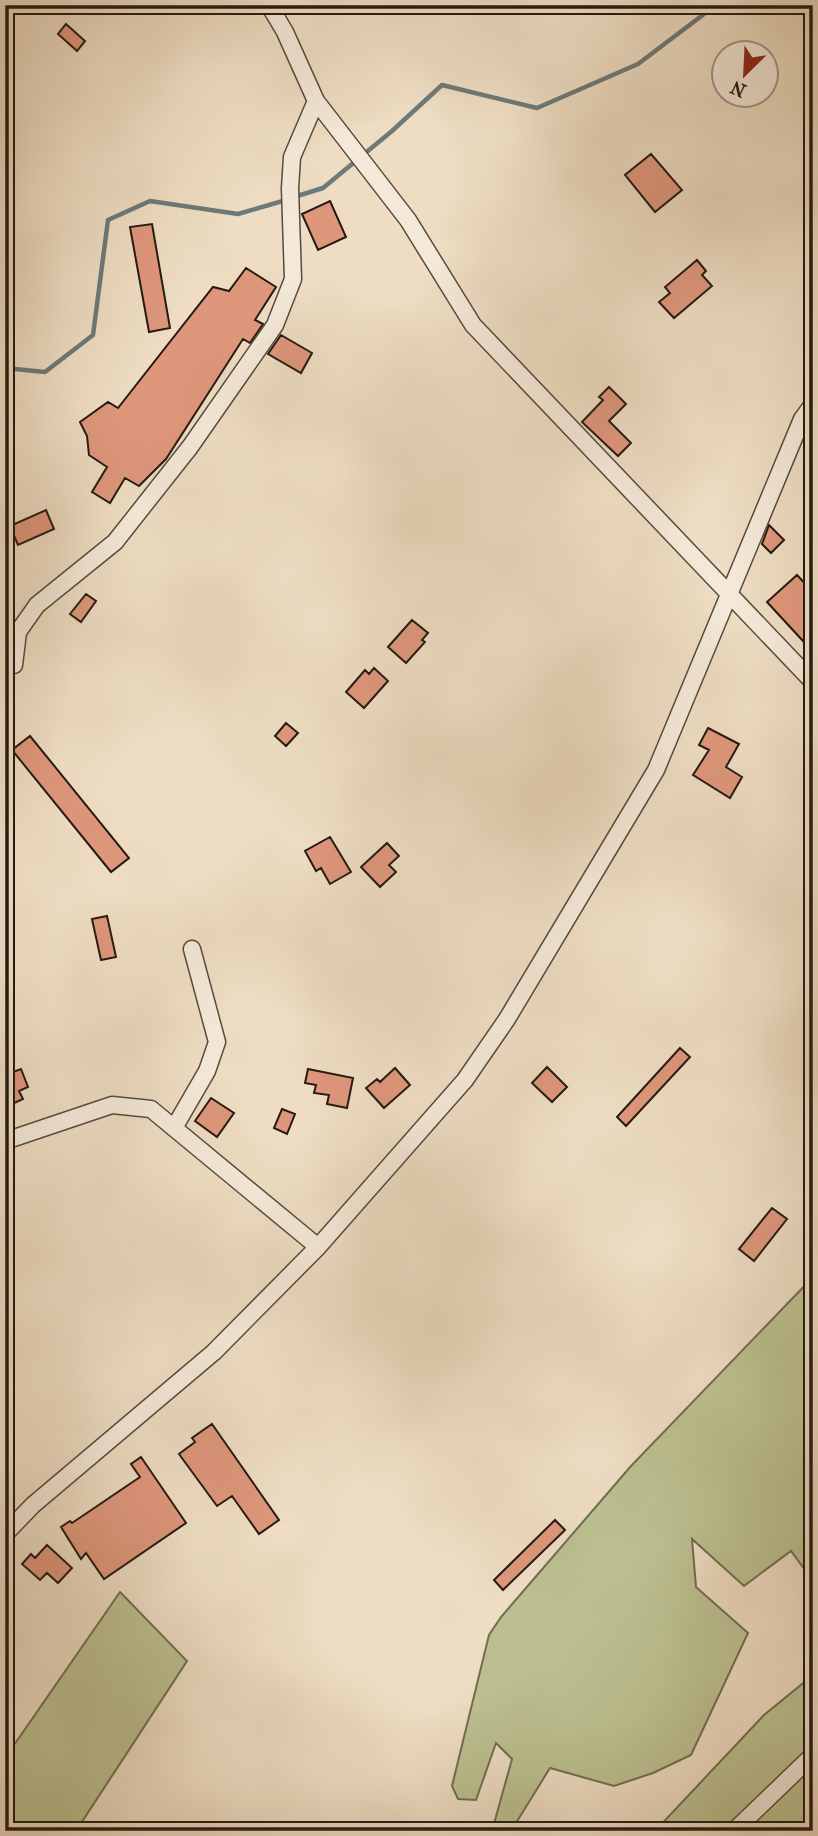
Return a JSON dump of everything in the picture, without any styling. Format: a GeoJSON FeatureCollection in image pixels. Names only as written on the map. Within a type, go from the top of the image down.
{"type":"FeatureCollection","features":[{"type":"Feature","properties":{"kind":"street"},"geometry":{"type":"LineString","coordinates":[[269,5],[285,32],[316,101],[408,220],[473,325],[813,682]]}},
{"type":"Feature","properties":{"kind":"street"},"geometry":{"type":"LineString","coordinates":[[14,665],[18,632],[37,605],[115,542],[190,447],[275,325],[293,279],[289,188],[292,157],[316,101]]}},
{"type":"Feature","properties":{"kind":"street"},"geometry":{"type":"LineString","coordinates":[[5,1534],[33,1505],[214,1352],[318,1247],[465,1080],[507,1019],[656,769],[802,419],[813,404]]}},
{"type":"Feature","properties":{"kind":"street"},"geometry":{"type":"LineString","coordinates":[[174,1128],[207,1071],[217,1042],[192,949]]}},
{"type":"Feature","properties":{"kind":"street"},"geometry":{"type":"LineString","coordinates":[[5,1141],[113,1105],[151,1109],[318,1247]]}},
{"type":"Feature","properties":{"kind":"street"},"geometry":{"type":"LineString","coordinates":[[734,1831],[813,1755]]}},
{"type":"Feature","properties":{"kind":"green space"},"geometry":{"type":"Polygon","coordinates":[[[813,1277],[813,1581],[791,1551],[744,1586],[692,1539],[696,1587],[748,1633],[691,1755],[653,1773],[614,1786],[550,1768],[511,1831],[492,1831],[512,1759],[496,1743],[476,1800],[458,1799],[452,1786],[489,1635],[501,1617],[631,1466],[813,1277]]]}},
{"type":"Feature","properties":{"kind":"green space"},"geometry":{"type":"Polygon","coordinates":[[[120,1592],[187,1661],[76,1831],[5,1831],[5,1758],[120,1592]]]}},
{"type":"Feature","properties":{"kind":"green space"},"geometry":{"type":"Polygon","coordinates":[[[813,1675],[813,1831],[655,1831],[764,1715],[813,1675]]]}},
{"type":"Feature","properties":{"kind":"building"},"geometry":{"type":"Polygon","coordinates":[[[66,24],[85,41],[77,51],[58,34],[66,24]]]}},
{"type":"Feature","properties":{"kind":"building"},"geometry":{"type":"Polygon","coordinates":[[[651,154],[682,190],[655,212],[625,175],[651,154]]]}},
{"type":"Feature","properties":{"kind":"building"},"geometry":{"type":"Polygon","coordinates":[[[330,201],[346,237],[318,250],[302,214],[330,201]]]}},
{"type":"Feature","properties":{"kind":"building"},"geometry":{"type":"Polygon","coordinates":[[[152,224],[170,328],[149,332],[130,227],[152,224]]]}},
{"type":"Feature","properties":{"kind":"building"},"geometry":{"type":"Polygon","coordinates":[[[697,260],[706,271],[702,275],[712,286],[674,318],[659,302],[670,293],[665,287],[697,260]]]}},
{"type":"Feature","properties":{"kind":"building"},"geometry":{"type":"Polygon","coordinates":[[[246,268],[276,287],[255,320],[263,324],[250,343],[243,339],[166,459],[139,486],[125,478],[110,503],[92,492],[107,467],[89,455],[87,436],[80,422],[108,402],[118,408],[213,287],[229,291],[246,268]]]}},
{"type":"Feature","properties":{"kind":"building"},"geometry":{"type":"Polygon","coordinates":[[[281,335],[312,353],[301,373],[268,354],[281,335]]]}},
{"type":"Feature","properties":{"kind":"building"},"geometry":{"type":"Polygon","coordinates":[[[609,387],[626,404],[609,421],[631,443],[618,456],[582,422],[603,400],[599,397],[609,387]]]}},
{"type":"Feature","properties":{"kind":"building"},"geometry":{"type":"Polygon","coordinates":[[[46,510],[54,529],[18,545],[10,526],[46,510]]]}},
{"type":"Feature","properties":{"kind":"building"},"geometry":{"type":"Polygon","coordinates":[[[769,525],[784,540],[771,553],[762,544],[769,525]]]}},
{"type":"Feature","properties":{"kind":"building"},"geometry":{"type":"Polygon","coordinates":[[[797,575],[813,592],[813,632],[803,641],[767,602],[797,575]]]}},
{"type":"Feature","properties":{"kind":"building"},"geometry":{"type":"Polygon","coordinates":[[[86,594],[96,601],[81,622],[70,614],[86,594]]]}},
{"type":"Feature","properties":{"kind":"building"},"geometry":{"type":"Polygon","coordinates":[[[412,620],[428,633],[422,640],[425,642],[406,663],[388,647],[412,620]]]}},
{"type":"Feature","properties":{"kind":"building"},"geometry":{"type":"Polygon","coordinates":[[[374,668],[388,681],[364,708],[346,692],[365,670],[369,674],[374,668]]]}},
{"type":"Feature","properties":{"kind":"building"},"geometry":{"type":"Polygon","coordinates":[[[286,723],[298,733],[286,746],[275,736],[286,723]]]}},
{"type":"Feature","properties":{"kind":"building"},"geometry":{"type":"Polygon","coordinates":[[[708,728],[739,744],[726,767],[742,777],[730,798],[693,775],[709,750],[699,745],[708,728]]]}},
{"type":"Feature","properties":{"kind":"building"},"geometry":{"type":"Polygon","coordinates":[[[30,736],[129,858],[111,872],[12,750],[30,736]]]}},
{"type":"Feature","properties":{"kind":"building"},"geometry":{"type":"Polygon","coordinates":[[[330,837],[351,872],[330,884],[321,868],[316,871],[305,851],[330,837]]]}},
{"type":"Feature","properties":{"kind":"building"},"geometry":{"type":"Polygon","coordinates":[[[387,843],[399,856],[389,865],[396,872],[380,887],[361,867],[387,843]]]}},
{"type":"Feature","properties":{"kind":"building"},"geometry":{"type":"Polygon","coordinates":[[[107,916],[116,957],[101,960],[92,919],[107,916]]]}},
{"type":"Feature","properties":{"kind":"building"},"geometry":{"type":"Polygon","coordinates":[[[680,1048],[690,1057],[626,1126],[617,1117],[680,1048]]]}},
{"type":"Feature","properties":{"kind":"building"},"geometry":{"type":"Polygon","coordinates":[[[547,1067],[567,1087],[552,1102],[532,1083],[547,1067]]]}},
{"type":"Feature","properties":{"kind":"building"},"geometry":{"type":"Polygon","coordinates":[[[395,1068],[410,1085],[384,1108],[366,1088],[377,1079],[380,1082],[395,1068]]]}},
{"type":"Feature","properties":{"kind":"building"},"geometry":{"type":"Polygon","coordinates":[[[21,1069],[28,1087],[19,1091],[23,1099],[8,1106],[5,1099],[5,1075],[21,1069]]]}},
{"type":"Feature","properties":{"kind":"building"},"geometry":{"type":"Polygon","coordinates":[[[308,1069],[353,1078],[347,1108],[327,1104],[329,1095],[314,1093],[316,1085],[305,1083],[308,1069]]]}},
{"type":"Feature","properties":{"kind":"building"},"geometry":{"type":"Polygon","coordinates":[[[211,1098],[234,1113],[217,1137],[195,1121],[211,1098]]]}},
{"type":"Feature","properties":{"kind":"building"},"geometry":{"type":"Polygon","coordinates":[[[282,1109],[295,1114],[287,1134],[274,1128],[282,1109]]]}},
{"type":"Feature","properties":{"kind":"building"},"geometry":{"type":"Polygon","coordinates":[[[772,1208],[787,1219],[754,1261],[739,1249],[772,1208]]]}},
{"type":"Feature","properties":{"kind":"building"},"geometry":{"type":"Polygon","coordinates":[[[212,1424],[279,1520],[259,1534],[232,1496],[217,1506],[179,1454],[195,1442],[192,1438],[212,1424]]]}},
{"type":"Feature","properties":{"kind":"building"},"geometry":{"type":"Polygon","coordinates":[[[141,1457],[186,1523],[104,1579],[86,1553],[81,1559],[61,1527],[70,1521],[72,1523],[140,1477],[131,1464],[141,1457]]]}},
{"type":"Feature","properties":{"kind":"building"},"geometry":{"type":"Polygon","coordinates":[[[555,1520],[565,1530],[503,1590],[494,1580],[555,1520]]]}},
{"type":"Feature","properties":{"kind":"building"},"geometry":{"type":"Polygon","coordinates":[[[47,1545],[72,1568],[58,1583],[47,1573],[40,1580],[22,1564],[31,1554],[35,1558],[47,1545]]]}},
{"type":"Feature","properties":{"kind":"waterway"},"geometry":{"type":"LineString","coordinates":[[294,197],[323,188],[442,85],[537,108],[638,64],[716,5]]}},
{"type":"Feature","properties":{"kind":"waterway"},"geometry":{"type":"LineString","coordinates":[[5,368],[45,372],[93,335],[108,220],[150,201],[238,214],[286,200]]}}]}
